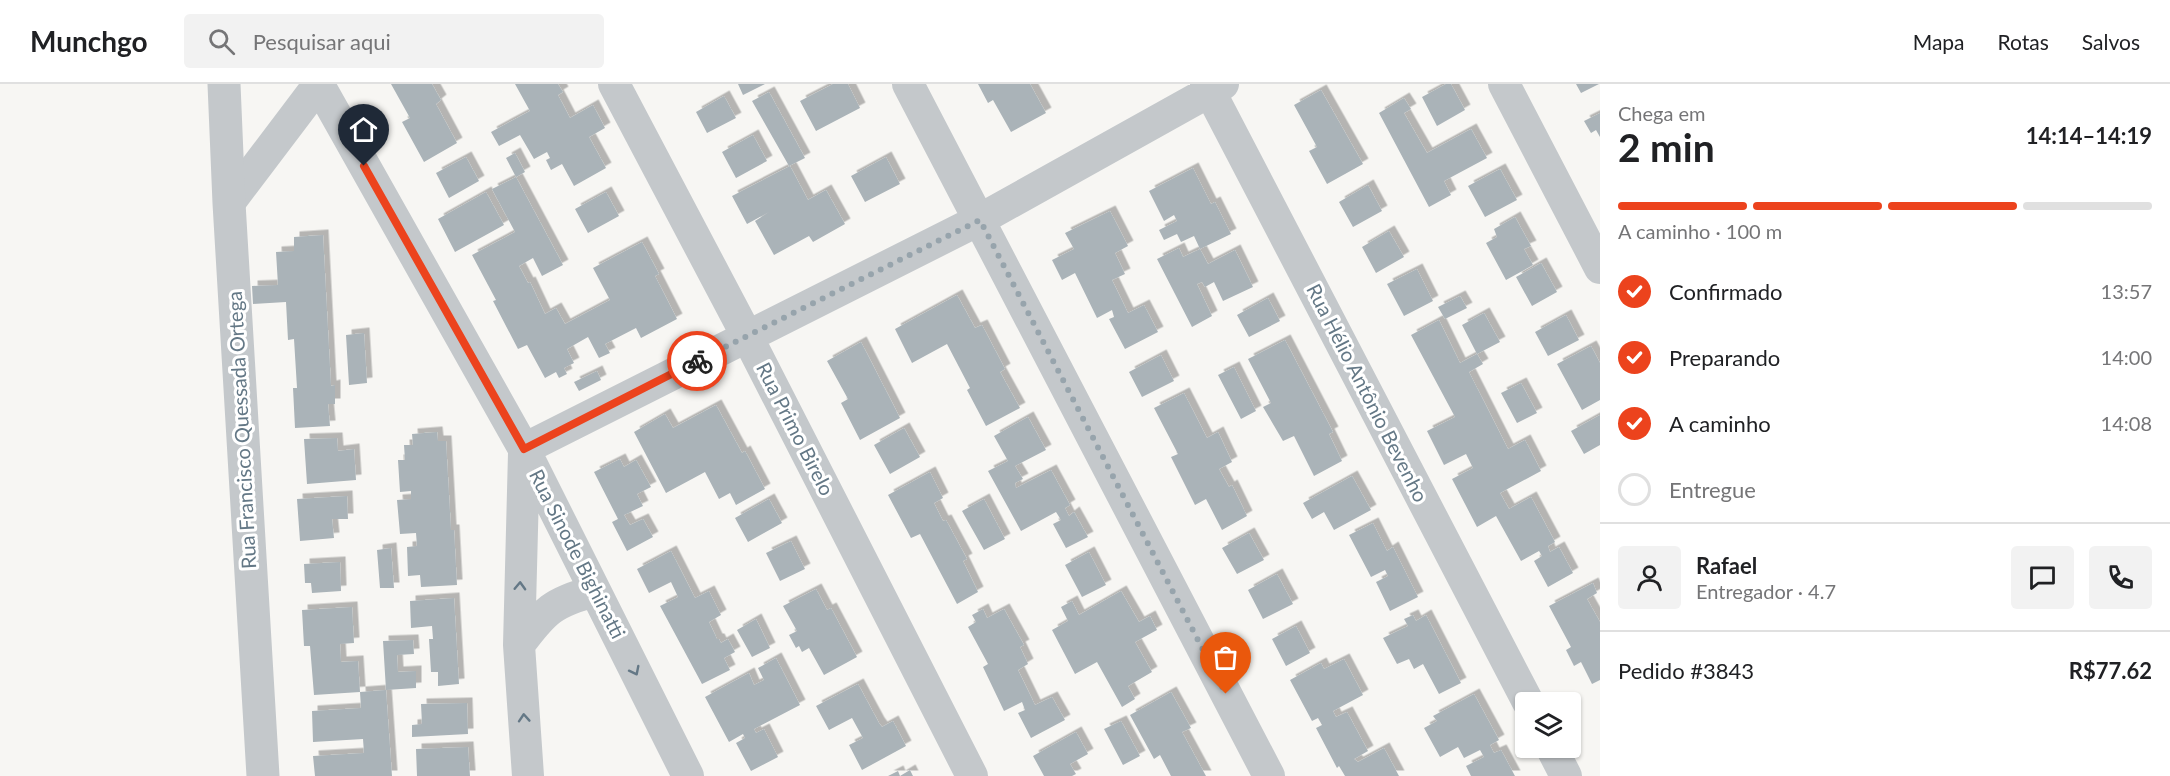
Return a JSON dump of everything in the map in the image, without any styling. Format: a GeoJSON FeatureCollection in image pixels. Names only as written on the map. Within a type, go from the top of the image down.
{"type":"FeatureCollection","features":[{"type":"Feature","properties":{"kind":"street","name":"Rua Francisco Quessada Ortega"},"geometry":{"type":"LineString","coordinates":[[224,84],[263,776]]}},
{"type":"Feature","properties":{"kind":"street","name":"Rua Primo Birelo"},"geometry":{"type":"LineString","coordinates":[[614,84],[747,336],[972,776]]}},
{"type":"Feature","properties":{"kind":"street"},"geometry":{"type":"LineString","coordinates":[[908,84],[1269,776]]}},
{"type":"Feature","properties":{"kind":"street"},"geometry":{"type":"LineString","coordinates":[[1504,84],[1600,268]]}},
{"type":"Feature","properties":{"kind":"street"},"geometry":{"type":"LineString","coordinates":[[229,203],[319,85]]}},
{"type":"Feature","properties":{"kind":"street","name":"Rua Sinode Bighinatti"},"geometry":{"type":"LineString","coordinates":[[319,85],[524,449],[688,776]]}},
{"type":"Feature","properties":{"kind":"street"},"geometry":{"type":"LineString","coordinates":[[528,776],[519,645],[524,449],[980,220],[1213,86]]}},
{"type":"Feature","properties":{"kind":"street","name":"Rua Hélio Antônio Bevenho"},"geometry":{"type":"LineString","coordinates":[[1213,86],[1523,692]]}},
{"type":"Feature","properties":{"kind":"street"},"geometry":{"type":"LineString","coordinates":[[519,645],[540,616],[568,598],[595,591]]}},
{"type":"Feature","properties":{"kind":"street"},"geometry":{"type":"LineString","coordinates":[[1557,758],[1566,776]]}},
{"type":"Feature","properties":{"kind":"building"},"geometry":{"type":"Polygon","coordinates":[[[391,84],[432,84],[441,100],[436,104],[457,143],[424,162],[402,122],[410,118],[391,84]]]}},
{"type":"Feature","properties":{"kind":"building"},"geometry":{"type":"Polygon","coordinates":[[[515,84],[558,84],[563,92],[558,95],[570,118],[593,105],[605,128],[589,137],[606,168],[574,186],[562,164],[551,170],[546,160],[550,158],[547,152],[534,159],[520,135],[499,146],[491,132],[530,111],[515,84]]]}},
{"type":"Feature","properties":{"kind":"building"},"geometry":{"type":"Polygon","coordinates":[[[738,84],[765,84],[743,95],[738,84]]]}},
{"type":"Feature","properties":{"kind":"building"},"geometry":{"type":"Polygon","coordinates":[[[833,84],[848,84],[860,108],[816,131],[800,101],[833,84]]]}},
{"type":"Feature","properties":{"kind":"building"},"geometry":{"type":"Polygon","coordinates":[[[978,84],[1030,84],[1046,113],[1011,132],[993,100],[988,103],[978,84]]]}},
{"type":"Feature","properties":{"kind":"building"},"geometry":{"type":"Polygon","coordinates":[[[1446,84],[1451,84],[1465,110],[1437,126],[1422,97],[1446,84]]]}},
{"type":"Feature","properties":{"kind":"building"},"geometry":{"type":"Polygon","coordinates":[[[1576,84],[1599,84],[1581,93],[1576,84]]]}},
{"type":"Feature","properties":{"kind":"building"},"geometry":{"type":"Polygon","coordinates":[[[1321,90],[1363,164],[1327,184],[1309,151],[1317,147],[1294,105],[1321,90]]]}},
{"type":"Feature","properties":{"kind":"building"},"geometry":{"type":"Polygon","coordinates":[[[769,92],[805,158],[789,166],[752,101],[769,92]]]}},
{"type":"Feature","properties":{"kind":"building"},"geometry":{"type":"Polygon","coordinates":[[[724,96],[736,118],[707,133],[696,112],[724,96]]]}},
{"type":"Feature","properties":{"kind":"building"},"geometry":{"type":"Polygon","coordinates":[[[1404,98],[1411,109],[1404,113],[1427,153],[1471,129],[1487,158],[1444,181],[1451,195],[1429,207],[1379,113],[1404,98]]]}},
{"type":"Feature","properties":{"kind":"building"},"geometry":{"type":"Polygon","coordinates":[[[1600,113],[1600,137],[1596,130],[1591,133],[1584,121],[1600,113]]]}},
{"type":"Feature","properties":{"kind":"building"},"geometry":{"type":"Polygon","coordinates":[[[753,135],[767,161],[736,178],[722,152],[753,135]]]}},
{"type":"Feature","properties":{"kind":"building"},"geometry":{"type":"Polygon","coordinates":[[[515,153],[525,172],[516,177],[506,158],[515,153]]]}},
{"type":"Feature","properties":{"kind":"building"},"geometry":{"type":"Polygon","coordinates":[[[466,157],[479,181],[449,198],[436,173],[466,157]]]}},
{"type":"Feature","properties":{"kind":"building"},"geometry":{"type":"Polygon","coordinates":[[[886,157],[900,184],[865,202],[851,176],[886,157]]]}},
{"type":"Feature","properties":{"kind":"building"},"geometry":{"type":"Polygon","coordinates":[[[790,166],[808,200],[826,190],[845,224],[813,242],[809,236],[774,255],[755,221],[769,212],[747,224],[732,196],[790,166]]]}},
{"type":"Feature","properties":{"kind":"building"},"geometry":{"type":"Polygon","coordinates":[[[1193,168],[1211,204],[1215,202],[1231,234],[1200,249],[1194,236],[1181,242],[1177,234],[1164,240],[1159,230],[1177,221],[1174,215],[1164,221],[1149,191],[1193,168]]]}},
{"type":"Feature","properties":{"kind":"building"},"geometry":{"type":"Polygon","coordinates":[[[1500,169],[1517,200],[1485,217],[1468,186],[1500,169]]]}},
{"type":"Feature","properties":{"kind":"building"},"geometry":{"type":"Polygon","coordinates":[[[516,177],[563,265],[542,276],[533,258],[519,266],[528,283],[530,282],[545,314],[556,308],[565,324],[610,300],[593,268],[642,242],[659,274],[655,276],[677,319],[641,338],[636,328],[605,344],[610,353],[599,358],[588,337],[567,349],[574,363],[564,368],[567,374],[559,378],[556,372],[545,378],[527,345],[518,349],[472,255],[515,232],[492,189],[516,177]]]}},
{"type":"Feature","properties":{"kind":"building"},"geometry":{"type":"Polygon","coordinates":[[[1368,185],[1382,211],[1353,227],[1339,202],[1368,185]]]}},
{"type":"Feature","properties":{"kind":"building"},"geometry":{"type":"Polygon","coordinates":[[[486,192],[504,225],[455,252],[438,219],[486,192]]]}},
{"type":"Feature","properties":{"kind":"building"},"geometry":{"type":"Polygon","coordinates":[[[606,192],[619,216],[588,233],[575,209],[606,192]]]}},
{"type":"Feature","properties":{"kind":"building"},"geometry":{"type":"Polygon","coordinates":[[[1110,211],[1128,246],[1115,253],[1125,274],[1112,280],[1128,313],[1144,305],[1158,332],[1125,349],[1109,319],[1114,317],[1112,310],[1097,318],[1075,273],[1062,280],[1052,260],[1074,249],[1065,233],[1110,211]]]}},
{"type":"Feature","properties":{"kind":"building"},"geometry":{"type":"Polygon","coordinates":[[[1515,217],[1531,246],[1524,249],[1533,265],[1506,280],[1486,243],[1497,237],[1494,229],[1515,217]]]}},
{"type":"Feature","properties":{"kind":"building"},"geometry":{"type":"Polygon","coordinates":[[[1389,231],[1404,257],[1376,273],[1362,247],[1389,231]]]}},
{"type":"Feature","properties":{"kind":"building"},"geometry":{"type":"Polygon","coordinates":[[[323,235],[331,386],[335,385],[335,404],[328,404],[330,426],[295,428],[293,388],[297,388],[294,339],[288,340],[286,302],[253,304],[252,286],[278,285],[276,252],[294,251],[294,237],[323,235]]]}},
{"type":"Feature","properties":{"kind":"building"},"geometry":{"type":"Polygon","coordinates":[[[1179,248],[1183,257],[1200,249],[1208,264],[1235,250],[1253,287],[1223,301],[1214,282],[1205,287],[1202,282],[1197,284],[1212,316],[1192,327],[1157,259],[1179,248]]]}},
{"type":"Feature","properties":{"kind":"building"},"geometry":{"type":"Polygon","coordinates":[[[1541,263],[1557,292],[1532,306],[1516,277],[1541,263]]]}},
{"type":"Feature","properties":{"kind":"building"},"geometry":{"type":"Polygon","coordinates":[[[1417,269],[1433,301],[1404,316],[1387,284],[1417,269]]]}},
{"type":"Feature","properties":{"kind":"building"},"geometry":{"type":"Polygon","coordinates":[[[957,295],[975,328],[982,325],[1005,369],[1000,372],[1020,408],[986,426],[967,390],[970,388],[947,344],[912,363],[895,329],[957,295]]]}},
{"type":"Feature","properties":{"kind":"building"},"geometry":{"type":"Polygon","coordinates":[[[1460,296],[1467,308],[1445,319],[1438,307],[1460,296]]]}},
{"type":"Feature","properties":{"kind":"building"},"geometry":{"type":"Polygon","coordinates":[[[1268,298],[1280,321],[1249,337],[1237,315],[1268,298]]]}},
{"type":"Feature","properties":{"kind":"building"},"geometry":{"type":"Polygon","coordinates":[[[1484,313],[1500,342],[1477,354],[1462,325],[1484,313]]]}},
{"type":"Feature","properties":{"kind":"building"},"geometry":{"type":"Polygon","coordinates":[[[1566,315],[1579,340],[1548,356],[1535,332],[1566,315]]]}},
{"type":"Feature","properties":{"kind":"building"},"geometry":{"type":"Polygon","coordinates":[[[1439,320],[1460,363],[1477,354],[1483,364],[1469,372],[1508,449],[1525,440],[1541,471],[1500,493],[1509,509],[1531,497],[1555,542],[1548,546],[1550,552],[1559,547],[1573,573],[1548,587],[1534,561],[1542,556],[1539,551],[1521,561],[1496,516],[1477,527],[1452,479],[1473,468],[1466,454],[1444,465],[1427,431],[1455,417],[1411,335],[1439,320]]]}},
{"type":"Feature","properties":{"kind":"building"},"geometry":{"type":"Polygon","coordinates":[[[364,333],[367,383],[349,385],[346,335],[364,333]]]}},
{"type":"Feature","properties":{"kind":"building"},"geometry":{"type":"Polygon","coordinates":[[[1285,340],[1333,432],[1329,434],[1342,461],[1314,476],[1294,436],[1283,441],[1263,407],[1271,403],[1248,359],[1285,340]]]}},
{"type":"Feature","properties":{"kind":"building"},"geometry":{"type":"Polygon","coordinates":[[[861,342],[900,418],[860,440],[841,403],[848,399],[827,361],[861,342]]]}},
{"type":"Feature","properties":{"kind":"building"},"geometry":{"type":"Polygon","coordinates":[[[1591,346],[1600,363],[1600,400],[1582,410],[1557,364],[1591,346]]]}},
{"type":"Feature","properties":{"kind":"building"},"geometry":{"type":"Polygon","coordinates":[[[1161,355],[1174,381],[1142,397],[1129,372],[1161,355]]]}},
{"type":"Feature","properties":{"kind":"building"},"geometry":{"type":"Polygon","coordinates":[[[1234,367],[1256,411],[1241,419],[1218,375],[1234,367]]]}},
{"type":"Feature","properties":{"kind":"building"},"geometry":{"type":"Polygon","coordinates":[[[597,371],[601,380],[579,391],[574,382],[597,371]]]}},
{"type":"Feature","properties":{"kind":"building"},"geometry":{"type":"Polygon","coordinates":[[[1521,383],[1537,413],[1517,423],[1501,393],[1521,383]]]}},
{"type":"Feature","properties":{"kind":"building"},"geometry":{"type":"Polygon","coordinates":[[[1184,393],[1207,438],[1218,432],[1232,462],[1219,469],[1229,487],[1232,485],[1247,516],[1222,530],[1206,499],[1195,505],[1171,457],[1178,454],[1154,408],[1184,393]]]}},
{"type":"Feature","properties":{"kind":"building"},"geometry":{"type":"Polygon","coordinates":[[[716,405],[742,453],[745,451],[765,489],[736,505],[730,493],[719,499],[705,472],[666,493],[634,432],[665,414],[673,428],[716,405]]]}},
{"type":"Feature","properties":{"kind":"building"},"geometry":{"type":"Polygon","coordinates":[[[1600,415],[1600,445],[1584,454],[1571,431],[1600,415]]]}},
{"type":"Feature","properties":{"kind":"building"},"geometry":{"type":"Polygon","coordinates":[[[1028,417],[1046,450],[1015,466],[1023,479],[1015,483],[1016,488],[1051,470],[1070,505],[1065,508],[1069,516],[1074,512],[1088,537],[1066,548],[1053,524],[1061,520],[1056,512],[1021,531],[988,471],[1008,461],[994,436],[1028,417]]]}},
{"type":"Feature","properties":{"kind":"building"},"geometry":{"type":"Polygon","coordinates":[[[904,428],[920,457],[890,474],[874,445],[904,428]]]}},
{"type":"Feature","properties":{"kind":"building"},"geometry":{"type":"Polygon","coordinates":[[[437,432],[438,441],[446,441],[457,585],[421,587],[420,575],[408,576],[407,547],[417,546],[416,533],[400,534],[397,500],[411,499],[411,491],[400,492],[398,460],[405,460],[404,445],[413,445],[412,434],[437,432]]]}},
{"type":"Feature","properties":{"kind":"building"},"geometry":{"type":"Polygon","coordinates":[[[337,438],[338,451],[354,449],[356,480],[307,484],[304,439],[337,438]]]}},
{"type":"Feature","properties":{"kind":"building"},"geometry":{"type":"Polygon","coordinates":[[[620,459],[624,467],[636,460],[651,487],[637,494],[643,506],[624,515],[630,525],[643,519],[653,537],[627,551],[612,522],[618,519],[594,472],[620,459]]]}},
{"type":"Feature","properties":{"kind":"building"},"geometry":{"type":"Polygon","coordinates":[[[930,472],[943,498],[934,503],[967,559],[963,561],[978,592],[957,604],[920,534],[911,538],[888,495],[930,472]]]}},
{"type":"Feature","properties":{"kind":"building"},"geometry":{"type":"Polygon","coordinates":[[[1352,476],[1371,510],[1334,530],[1324,512],[1312,519],[1303,503],[1352,476]]]}},
{"type":"Feature","properties":{"kind":"building"},"geometry":{"type":"Polygon","coordinates":[[[347,496],[348,519],[332,519],[334,538],[300,541],[297,499],[347,496]]]}},
{"type":"Feature","properties":{"kind":"building"},"geometry":{"type":"Polygon","coordinates":[[[769,499],[782,523],[748,542],[735,518],[769,499]]]}},
{"type":"Feature","properties":{"kind":"building"},"geometry":{"type":"Polygon","coordinates":[[[984,499],[1005,539],[984,550],[962,511],[984,499]]]}},
{"type":"Feature","properties":{"kind":"building"},"geometry":{"type":"Polygon","coordinates":[[[1373,523],[1387,551],[1393,547],[1418,597],[1390,611],[1376,582],[1388,576],[1385,570],[1371,577],[1349,535],[1373,523]]]}},
{"type":"Feature","properties":{"kind":"building"},"geometry":{"type":"Polygon","coordinates":[[[1249,533],[1264,560],[1237,574],[1222,548],[1249,533]]]}},
{"type":"Feature","properties":{"kind":"building"},"geometry":{"type":"Polygon","coordinates":[[[791,541],[805,569],[780,581],[766,553],[791,541]]]}},
{"type":"Feature","properties":{"kind":"building"},"geometry":{"type":"Polygon","coordinates":[[[391,548],[394,588],[380,588],[377,550],[391,548]]]}},
{"type":"Feature","properties":{"kind":"building"},"geometry":{"type":"Polygon","coordinates":[[[671,551],[695,598],[709,591],[721,615],[709,622],[717,639],[721,643],[728,639],[735,652],[724,658],[730,670],[702,684],[660,606],[678,597],[671,582],[649,593],[637,569],[671,551]]]}},
{"type":"Feature","properties":{"kind":"building"},"geometry":{"type":"Polygon","coordinates":[[[1089,552],[1106,585],[1082,597],[1065,565],[1089,552]]]}},
{"type":"Feature","properties":{"kind":"building"},"geometry":{"type":"Polygon","coordinates":[[[340,562],[341,591],[312,593],[311,583],[305,583],[304,564],[340,562]]]}},
{"type":"Feature","properties":{"kind":"building"},"geometry":{"type":"Polygon","coordinates":[[[1277,574],[1293,604],[1263,619],[1248,590],[1277,574]]]}},
{"type":"Feature","properties":{"kind":"building"},"geometry":{"type":"Polygon","coordinates":[[[1593,583],[1597,593],[1587,599],[1600,622],[1600,680],[1592,684],[1581,662],[1574,666],[1566,650],[1571,647],[1549,606],[1593,583]]]}},
{"type":"Feature","properties":{"kind":"building"},"geometry":{"type":"Polygon","coordinates":[[[816,589],[827,610],[831,608],[857,657],[824,675],[809,648],[802,652],[799,646],[796,648],[789,635],[797,631],[783,606],[816,589]]]}},
{"type":"Feature","properties":{"kind":"building"},"geometry":{"type":"Polygon","coordinates":[[[1121,591],[1139,622],[1150,616],[1157,630],[1135,642],[1152,672],[1128,686],[1135,699],[1122,707],[1097,662],[1075,674],[1052,630],[1068,621],[1061,607],[1072,601],[1079,615],[1121,591]]]}},
{"type":"Feature","properties":{"kind":"building"},"geometry":{"type":"Polygon","coordinates":[[[454,598],[459,684],[438,686],[438,672],[431,672],[429,639],[433,639],[432,626],[411,628],[410,601],[454,598]]]}},
{"type":"Feature","properties":{"kind":"building"},"geometry":{"type":"Polygon","coordinates":[[[352,607],[354,643],[340,644],[341,662],[358,661],[360,692],[314,695],[310,646],[304,646],[302,610],[352,607]]]}},
{"type":"Feature","properties":{"kind":"building"},"geometry":{"type":"Polygon","coordinates":[[[983,609],[987,618],[1004,609],[1024,645],[1020,647],[1028,664],[1018,670],[1035,705],[1052,697],[1065,720],[1031,738],[1018,713],[1025,710],[1022,702],[1004,711],[983,667],[988,664],[968,627],[976,622],[972,615],[983,609]]]}},
{"type":"Feature","properties":{"kind":"building"},"geometry":{"type":"Polygon","coordinates":[[[1413,615],[1416,621],[1426,615],[1461,683],[1439,694],[1423,664],[1414,669],[1409,659],[1397,664],[1383,638],[1408,626],[1404,619],[1413,615]]]}},
{"type":"Feature","properties":{"kind":"building"},"geometry":{"type":"Polygon","coordinates":[[[756,619],[770,648],[752,657],[737,630],[756,619]]]}},
{"type":"Feature","properties":{"kind":"building"},"geometry":{"type":"Polygon","coordinates":[[[1296,626],[1310,653],[1286,666],[1272,639],[1296,626]]]}},
{"type":"Feature","properties":{"kind":"building"},"geometry":{"type":"Polygon","coordinates":[[[413,640],[414,654],[397,655],[398,672],[416,671],[416,688],[386,690],[383,641],[413,640]]]}},
{"type":"Feature","properties":{"kind":"building"},"geometry":{"type":"Polygon","coordinates":[[[776,658],[800,705],[754,729],[756,733],[764,729],[778,757],[751,771],[736,743],[745,738],[743,734],[729,742],[705,697],[749,673],[754,685],[764,680],[758,668],[776,658]]]}},
{"type":"Feature","properties":{"kind":"building"},"geometry":{"type":"Polygon","coordinates":[[[1344,659],[1363,695],[1333,711],[1336,717],[1347,712],[1368,751],[1354,759],[1358,762],[1384,748],[1399,776],[1345,776],[1339,766],[1337,768],[1316,728],[1322,725],[1318,718],[1312,721],[1290,680],[1321,663],[1324,669],[1344,659]]]}},
{"type":"Feature","properties":{"kind":"building"},"geometry":{"type":"Polygon","coordinates":[[[858,684],[882,727],[893,721],[906,746],[862,770],[849,745],[863,738],[852,718],[829,730],[816,706],[858,684]]]}},
{"type":"Feature","properties":{"kind":"building"},"geometry":{"type":"Polygon","coordinates":[[[386,690],[392,776],[315,776],[313,756],[364,753],[363,739],[313,742],[312,711],[361,708],[360,692],[386,690]]]}},
{"type":"Feature","properties":{"kind":"building"},"geometry":{"type":"Polygon","coordinates":[[[1171,692],[1191,728],[1182,732],[1206,776],[1171,776],[1160,755],[1154,759],[1130,715],[1171,692]]]}},
{"type":"Feature","properties":{"kind":"building"},"geometry":{"type":"Polygon","coordinates":[[[1474,694],[1499,740],[1490,745],[1494,753],[1501,750],[1515,776],[1471,776],[1466,766],[1484,757],[1480,750],[1464,758],[1458,747],[1440,757],[1424,728],[1437,721],[1433,716],[1474,694]]]}},
{"type":"Feature","properties":{"kind":"building"},"geometry":{"type":"Polygon","coordinates":[[[467,703],[468,734],[412,737],[412,725],[422,724],[421,704],[467,703]]]}},
{"type":"Feature","properties":{"kind":"building"},"geometry":{"type":"Polygon","coordinates":[[[1121,721],[1140,756],[1123,765],[1104,729],[1121,721]]]}},
{"type":"Feature","properties":{"kind":"building"},"geometry":{"type":"Polygon","coordinates":[[[1076,732],[1088,754],[1070,764],[1076,774],[1044,776],[1033,756],[1076,732]]]}},
{"type":"Feature","properties":{"kind":"building"},"geometry":{"type":"Polygon","coordinates":[[[468,747],[470,776],[417,776],[416,749],[468,747]]]}},
{"type":"Feature","properties":{"kind":"building"},"geometry":{"type":"Polygon","coordinates":[[[910,770],[913,776],[900,776],[910,770]]]}},
{"type":"Feature","properties":{"kind":"building"},"geometry":{"type":"Polygon","coordinates":[[[898,771],[900,776],[888,776],[898,771]]]}},
{"type":"Feature","properties":{"kind":"way so far"},"geometry":{"type":"LineString","coordinates":[[697,361],[980,220],[1226,694]]}},
{"type":"Feature","properties":{"kind":"route"},"geometry":{"type":"LineString","coordinates":[[364,166],[524,449],[697,361]]}}]}
